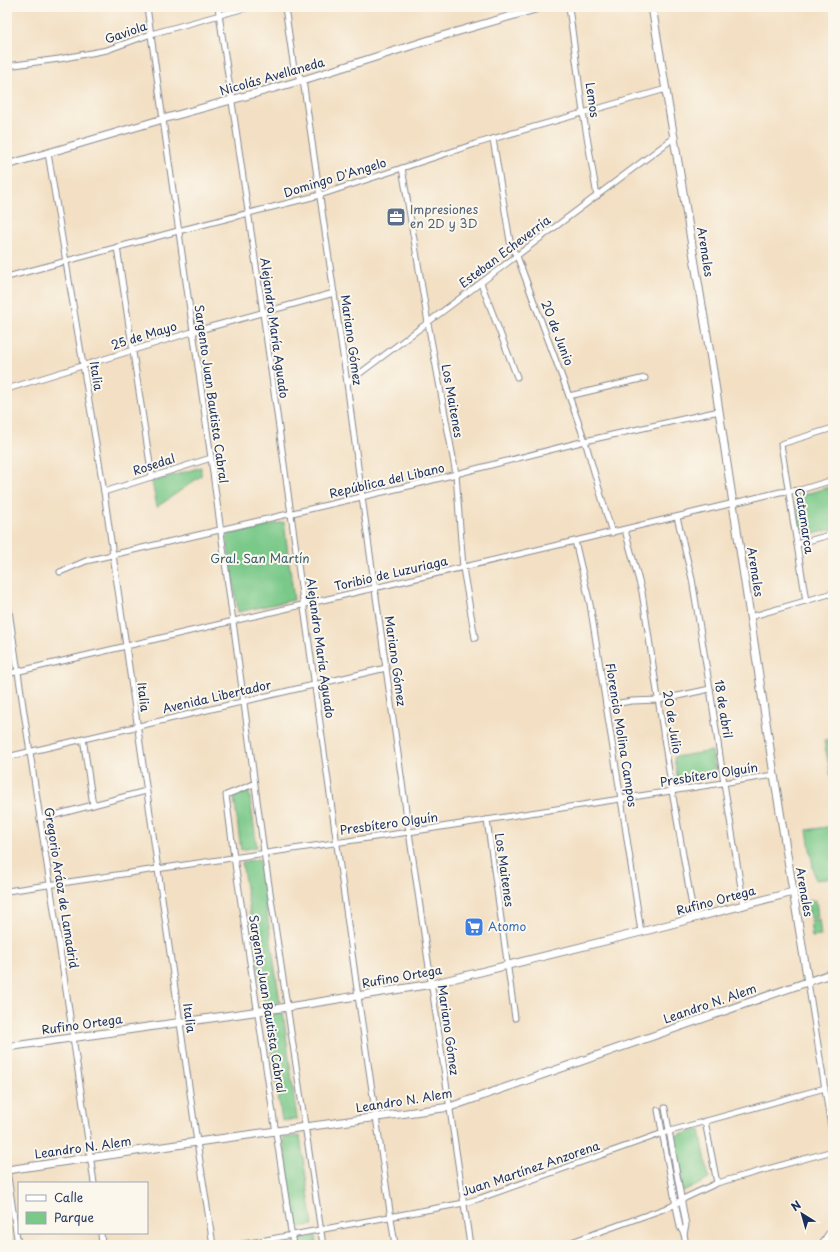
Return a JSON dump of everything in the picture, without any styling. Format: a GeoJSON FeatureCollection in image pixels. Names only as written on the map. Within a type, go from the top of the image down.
{"type":"FeatureCollection","features":[{"type":"Feature","properties":{"kind":"street","name":"Sargento Juan Bautista Cabral"},"geometry":{"type":"LineString","coordinates":[[147,7],[211,458],[254,784],[323,1245]]}},
{"type":"Feature","properties":{"kind":"street","name":"Alejandro María Aguado"},"geometry":{"type":"LineString","coordinates":[[218,7],[247,214],[263,313],[358,996],[395,1245]]}},
{"type":"Feature","properties":{"kind":"street","name":"Gaviola"},"geometry":{"type":"LineString","coordinates":[[7,66],[59,59],[107,50],[151,34],[248,7]]}},
{"type":"Feature","properties":{"kind":"street"},"geometry":{"type":"LineString","coordinates":[[285,7],[294,69],[303,80]]}},
{"type":"Feature","properties":{"kind":"street","name":"Nicolás Avellaneda"},"geometry":{"type":"LineString","coordinates":[[7,165],[303,80],[442,36],[542,7]]}},
{"type":"Feature","properties":{"kind":"street","name":"Lemos"},"geometry":{"type":"LineString","coordinates":[[569,7],[583,113],[597,196]]}},
{"type":"Feature","properties":{"kind":"street","name":"Arenales"},"geometry":{"type":"LineString","coordinates":[[652,7],[675,137],[719,411],[774,775],[833,1140]]}},
{"type":"Feature","properties":{"kind":"street","name":"Mariano Gómez"},"geometry":{"type":"LineString","coordinates":[[303,80],[347,383],[386,668],[470,1245]]}},
{"type":"Feature","properties":{"kind":"street","name":"Domingo D'Angelo"},"geometry":{"type":"LineString","coordinates":[[7,277],[320,195],[493,139],[666,89]]}},
{"type":"Feature","properties":{"kind":"street","name":"Esteban Echeverría"},"geometry":{"type":"LineString","coordinates":[[347,383],[675,137]]}},
{"type":"Feature","properties":{"kind":"street","name":"20 de Junio"},"geometry":{"type":"LineString","coordinates":[[493,139],[511,247],[517,256],[585,441],[612,533]]}},
{"type":"Feature","properties":{"kind":"street","name":"Italia"},"geometry":{"type":"LineString","coordinates":[[48,153],[104,492],[127,646],[146,791],[213,1245]]}},
{"type":"Feature","properties":{"kind":"street","name":"Los Maitenes"},"geometry":{"type":"LineString","coordinates":[[402,168],[428,323],[456,474],[463,568],[476,638]]}},
{"type":"Feature","properties":{"kind":"street"},"geometry":{"type":"LineString","coordinates":[[117,247],[152,477]]}},
{"type":"Feature","properties":{"kind":"street"},"geometry":{"type":"LineString","coordinates":[[481,283],[517,377]]}},
{"type":"Feature","properties":{"kind":"street","name":"25 de Mayo"},"geometry":{"type":"LineString","coordinates":[[7,389],[192,332],[334,293]]}},
{"type":"Feature","properties":{"kind":"street"},"geometry":{"type":"LineString","coordinates":[[569,396],[645,378]]}},
{"type":"Feature","properties":{"kind":"street","name":"República del Libano"},"geometry":{"type":"LineString","coordinates":[[60,572],[86,561],[113,554],[291,514],[585,441],[719,411]]}},
{"type":"Feature","properties":{"kind":"street","name":"Catamarca"},"geometry":{"type":"LineString","coordinates":[[806,601],[781,444],[833,428]]}},
{"type":"Feature","properties":{"kind":"street","name":"Rosedal"},"geometry":{"type":"LineString","coordinates":[[104,492],[211,458]]}},
{"type":"Feature","properties":{"kind":"street","name":"Toribio de Luzuriaga"},"geometry":{"type":"LineString","coordinates":[[7,674],[232,623],[780,492],[800,490],[833,480]]}},
{"type":"Feature","properties":{"kind":"street","name":"18 de abril"},"geometry":{"type":"LineString","coordinates":[[677,517],[692,579],[744,906]]}},
{"type":"Feature","properties":{"kind":"street","name":"20 de Julio"},"geometry":{"type":"LineString","coordinates":[[625,530],[642,592],[672,791],[694,918]]}},
{"type":"Feature","properties":{"kind":"street"},"geometry":{"type":"LineString","coordinates":[[797,544],[833,534]]}},
{"type":"Feature","properties":{"kind":"street","name":"Florencio Molina Campos"},"geometry":{"type":"LineString","coordinates":[[575,542],[590,604],[641,932]]}},
{"type":"Feature","properties":{"kind":"street"},"geometry":{"type":"LineString","coordinates":[[750,617],[833,593]]}},
{"type":"Feature","properties":{"kind":"street","name":"Gregorio Aráoz de Lamadrid"},"geometry":{"type":"LineString","coordinates":[[7,597],[94,1182]]}},
{"type":"Feature","properties":{"kind":"street","name":"Avenida Libertador"},"geometry":{"type":"LineString","coordinates":[[7,756],[386,668]]}},
{"type":"Feature","properties":{"kind":"street"},"geometry":{"type":"LineString","coordinates":[[606,705],[632,701],[659,700],[710,689]]}},
{"type":"Feature","properties":{"kind":"street"},"geometry":{"type":"LineString","coordinates":[[83,738],[93,805]]}},
{"type":"Feature","properties":{"kind":"street","name":"Presbítero Olguín"},"geometry":{"type":"LineString","coordinates":[[7,891],[264,852],[410,832],[774,775]]}},
{"type":"Feature","properties":{"kind":"street","name":"Sargento Juan Bautista Cabral"},"geometry":{"type":"LineString","coordinates":[[254,784],[226,795],[234,857],[293,1245]]}},
{"type":"Feature","properties":{"kind":"street"},"geometry":{"type":"LineString","coordinates":[[40,819],[146,791]]}},
{"type":"Feature","properties":{"kind":"street","name":"Los Maitenes"},"geometry":{"type":"LineString","coordinates":[[487,820],[506,965],[515,1018]]}},
{"type":"Feature","properties":{"kind":"street","name":"Rufino Ortega"},"geometry":{"type":"LineString","coordinates":[[7,1047],[432,984],[744,906],[793,892]]}},
{"type":"Feature","properties":{"kind":"street","name":"Leandro N. Alem"},"geometry":{"type":"LineString","coordinates":[[7,1170],[450,1107],[833,973]]}},
{"type":"Feature","properties":{"kind":"street","name":"Juan Martínez Anzorena"},"geometry":{"type":"LineString","coordinates":[[238,1245],[464,1203],[663,1133],[825,1088]]}},
{"type":"Feature","properties":{"kind":"street"},"geometry":{"type":"LineString","coordinates":[[665,1108],[686,1225],[684,1234]]}},
{"type":"Feature","properties":{"kind":"street"},"geometry":{"type":"LineString","coordinates":[[658,1110],[675,1204],[686,1245]]}},
{"type":"Feature","properties":{"kind":"street"},"geometry":{"type":"LineString","coordinates":[[706,1121],[717,1183]]}},
{"type":"Feature","properties":{"kind":"street"},"geometry":{"type":"LineString","coordinates":[[563,1245],[570,1244],[675,1204],[717,1183],[833,1151]]}},
{"type":"Feature","properties":{"kind":"street"},"geometry":{"type":"LineString","coordinates":[[7,1170],[18,1245]]}},
{"type":"Feature","properties":{"kind":"street"},"geometry":{"type":"LineString","coordinates":[[822,1245],[833,1229]]}},
{"type":"Feature","properties":{"kind":"street"},"geometry":{"type":"LineString","coordinates":[[101,1234],[102,1245]]}},
{"type":"Feature","properties":{"kind":"green space"},"geometry":{"type":"Polygon","coordinates":[[[201,467],[201,476],[157,507],[152,482],[201,467]]]}},
{"type":"Feature","properties":{"kind":"green space"},"geometry":{"type":"Polygon","coordinates":[[[829,487],[833,502],[833,529],[802,537],[796,497],[829,487]]]}},
{"type":"Feature","properties":{"kind":"green space","name":"Gral. San Martín"},"geometry":{"type":"Polygon","coordinates":[[[284,522],[294,600],[238,612],[226,535],[284,522]]]}},
{"type":"Feature","properties":{"kind":"green space"},"geometry":{"type":"Polygon","coordinates":[[[833,739],[833,787],[824,741],[833,739]]]}},
{"type":"Feature","properties":{"kind":"green space"},"geometry":{"type":"Polygon","coordinates":[[[712,751],[716,776],[678,782],[674,757],[712,751]]]}},
{"type":"Feature","properties":{"kind":"green space"},"geometry":{"type":"Polygon","coordinates":[[[249,791],[257,847],[241,850],[234,797],[249,791]]]}},
{"type":"Feature","properties":{"kind":"green space"},"geometry":{"type":"Polygon","coordinates":[[[833,826],[833,878],[815,880],[807,830],[833,826]]]}},
{"type":"Feature","properties":{"kind":"green space"},"geometry":{"type":"Polygon","coordinates":[[[259,859],[280,1002],[264,1004],[242,862],[259,859]]]}},
{"type":"Feature","properties":{"kind":"green space"},"geometry":{"type":"Polygon","coordinates":[[[816,900],[818,917],[810,918],[807,901],[816,900]]]}},
{"type":"Feature","properties":{"kind":"green space"},"geometry":{"type":"Polygon","coordinates":[[[819,919],[821,936],[812,937],[810,920],[819,919]]]}},
{"type":"Feature","properties":{"kind":"green space"},"geometry":{"type":"Polygon","coordinates":[[[283,1012],[297,1119],[282,1121],[266,1015],[283,1012]]]}},
{"type":"Feature","properties":{"kind":"green space"},"geometry":{"type":"Polygon","coordinates":[[[700,1129],[709,1179],[683,1192],[673,1137],[700,1129]]]}},
{"type":"Feature","properties":{"kind":"green space"},"geometry":{"type":"Polygon","coordinates":[[[300,1136],[313,1225],[296,1228],[283,1138],[300,1136]]]}},
{"type":"Feature","properties":{"kind":"green space"},"geometry":{"type":"Polygon","coordinates":[[[316,1236],[317,1245],[299,1245],[298,1240],[316,1236]]]}},
{"type":"Feature","properties":{"kind":"place","name":"Impresiones en 2D y 3D"},"geometry":{"type":"Point","coordinates":[396,217]}},
{"type":"Feature","properties":{"kind":"place","name":"Atomo"},"geometry":{"type":"Point","coordinates":[474,927]}}]}
